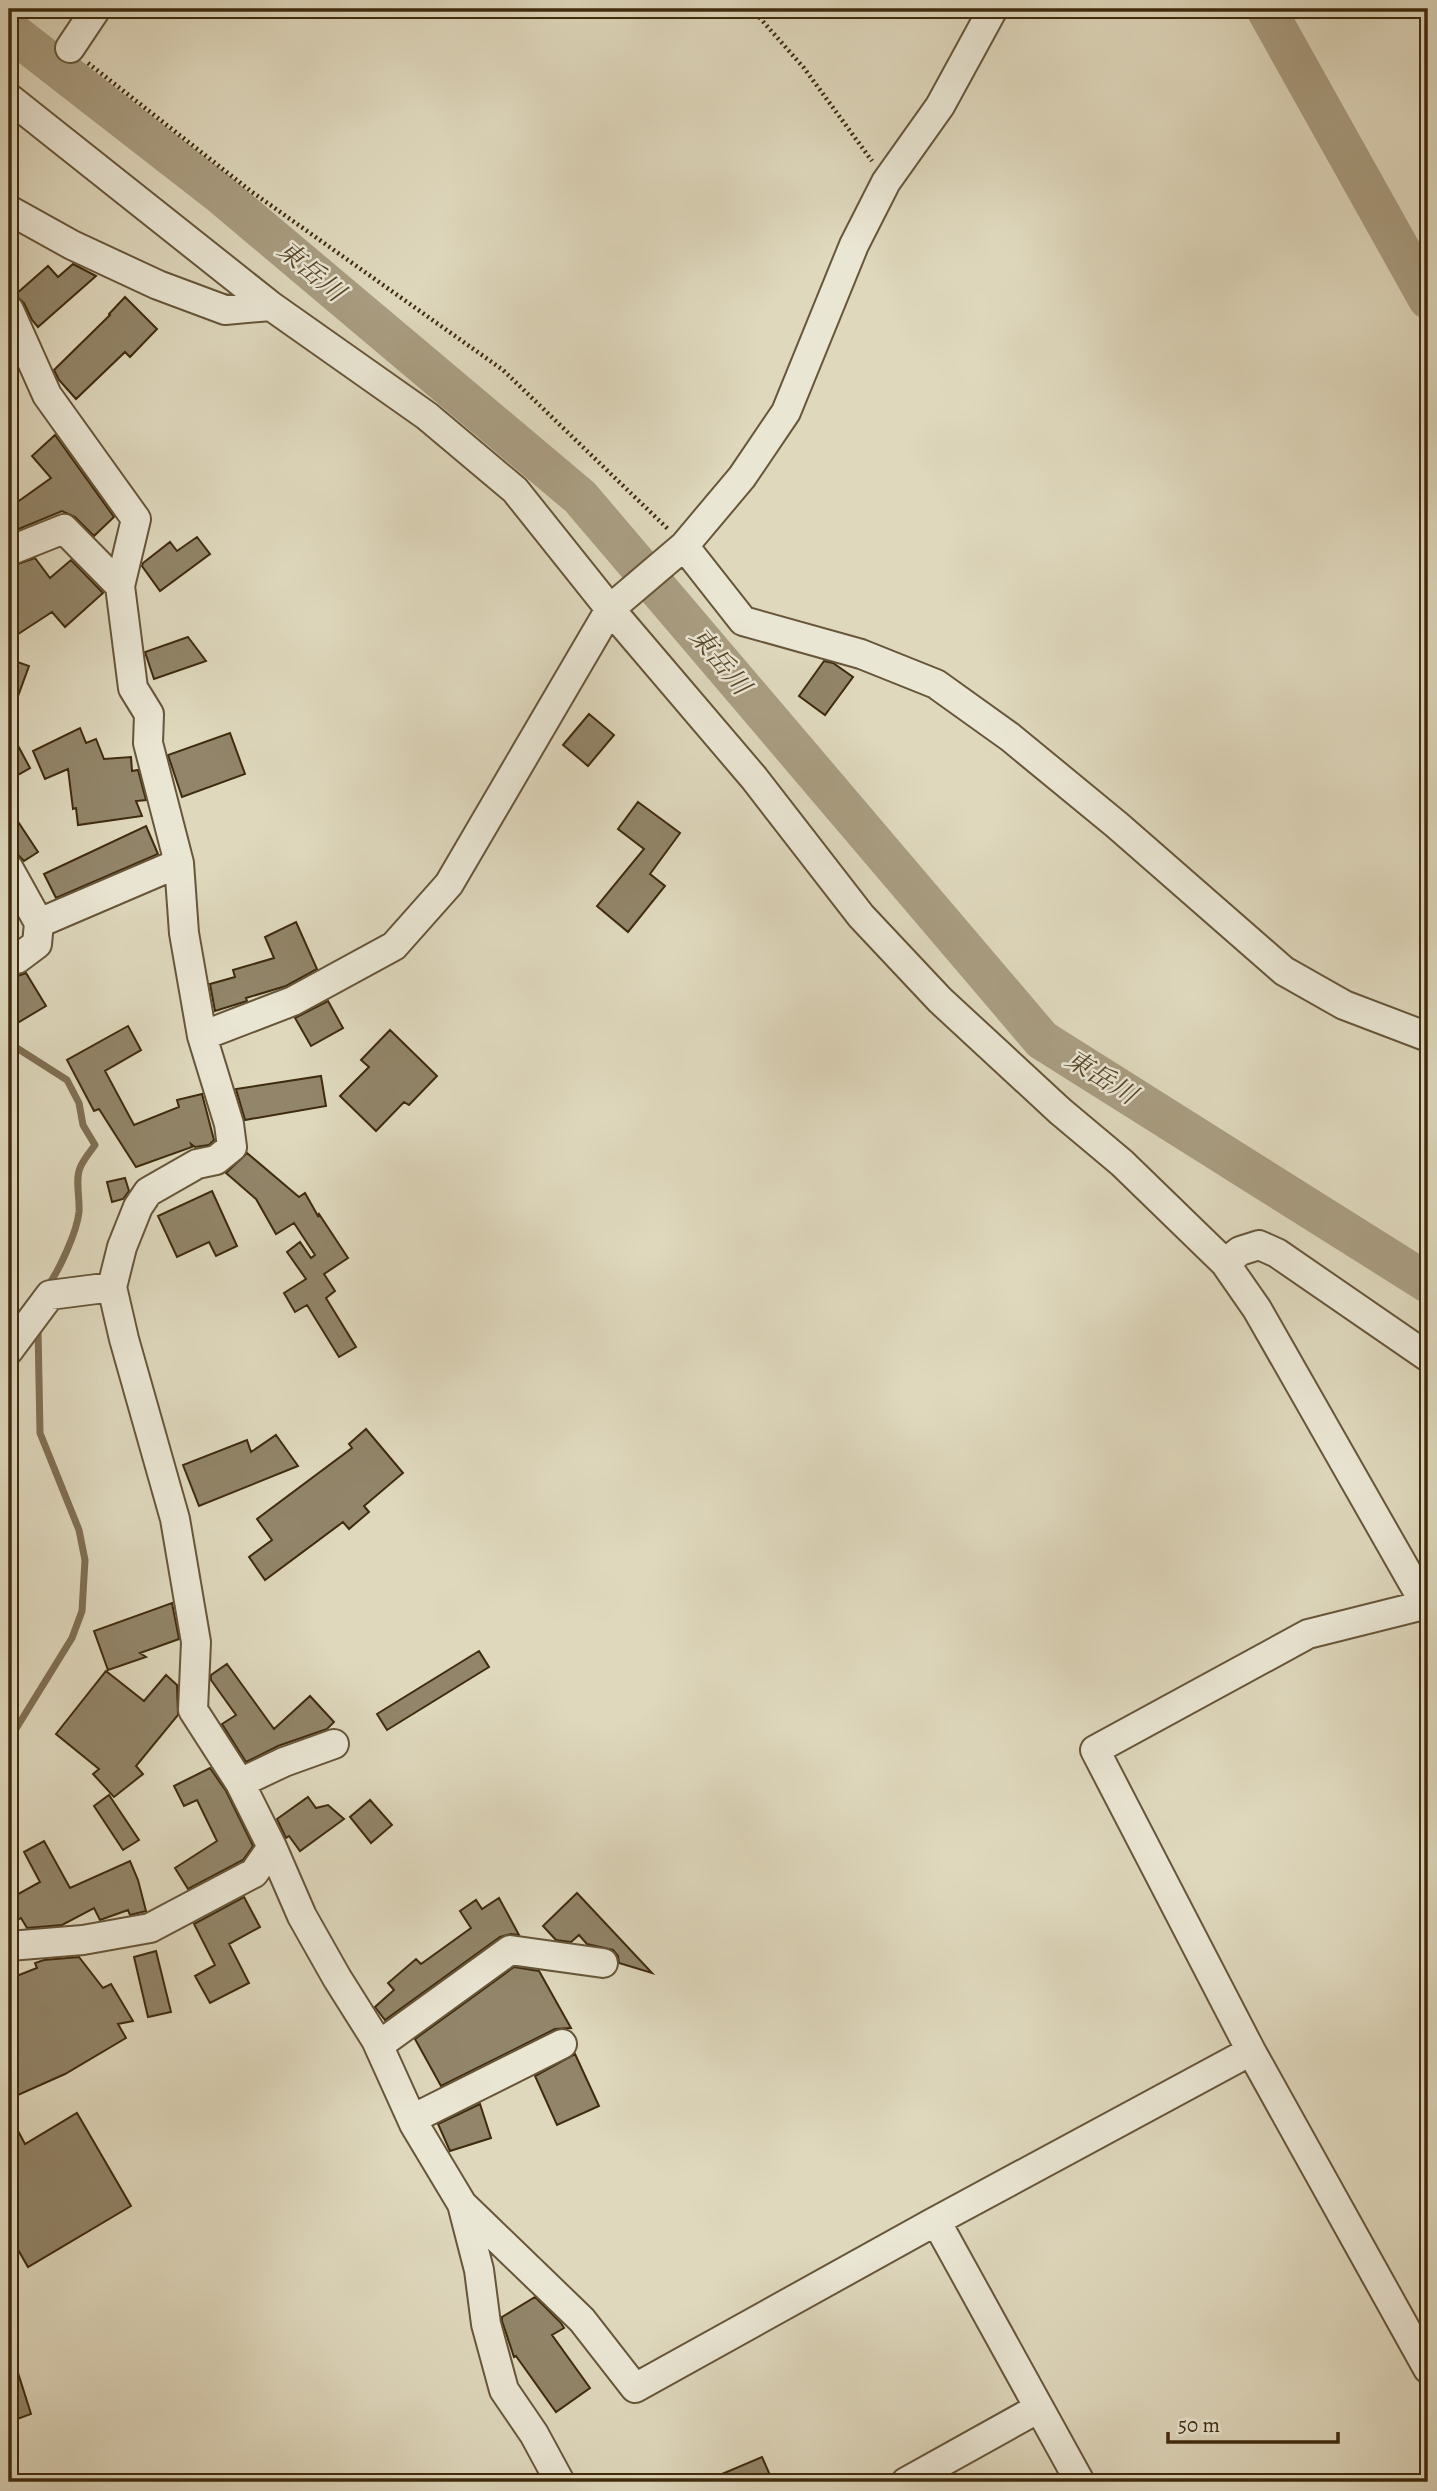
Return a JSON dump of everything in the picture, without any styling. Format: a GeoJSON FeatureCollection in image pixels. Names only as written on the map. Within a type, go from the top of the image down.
{"type":"FeatureCollection","features":[{"type":"Feature","properties":{"kind":"street"},"geometry":{"type":"LineString","coordinates":[[70,48],[96,9]]}},
{"type":"Feature","properties":{"kind":"street"},"geometry":{"type":"LineString","coordinates":[[202,1037],[293,1001],[394,946],[449,884],[610,609],[684,546],[742,477],[786,412],[854,245],[887,182],[940,106],[993,9]]}},
{"type":"Feature","properties":{"kind":"street"},"geometry":{"type":"LineString","coordinates":[[9,98],[271,306],[427,416],[515,489],[610,609],[754,778],[861,916],[940,1000],[1060,1111],[1122,1163],[1224,1263],[1257,1309],[1428,1606],[1308,1634],[1095,1750],[1251,2050],[1428,2369]]}},
{"type":"Feature","properties":{"kind":"street"},"geometry":{"type":"LineString","coordinates":[[9,210],[85,251],[158,285],[225,310],[271,306]]}},
{"type":"Feature","properties":{"kind":"street"},"geometry":{"type":"LineString","coordinates":[[9,310],[47,394],[136,519],[120,586],[133,688],[149,714],[148,743],[179,863],[184,933],[202,1037],[229,1124],[232,1147],[216,1160],[197,1164],[148,1192],[134,1217],[111,1287],[175,1519],[195,1642],[194,1710],[240,1783],[302,1916],[379,2045],[412,2119],[462,2204],[582,2320],[635,2388],[1251,2050]]}},
{"type":"Feature","properties":{"kind":"street"},"geometry":{"type":"LineString","coordinates":[[9,551],[64,529],[120,586]]}},
{"type":"Feature","properties":{"kind":"street"},"geometry":{"type":"LineString","coordinates":[[684,546],[743,621],[861,654],[936,684],[1042,763],[1284,971],[1344,1005],[1428,1037]]}},
{"type":"Feature","properties":{"kind":"street"},"geometry":{"type":"LineString","coordinates":[[39,923],[179,863]]}},
{"type":"Feature","properties":{"kind":"street"},"geometry":{"type":"LineString","coordinates":[[9,869],[39,923],[37,944],[17,959]]}},
{"type":"Feature","properties":{"kind":"street"},"geometry":{"type":"LineString","coordinates":[[1224,1263],[1240,1251],[1259,1245],[1277,1252],[1428,1357]]}},
{"type":"Feature","properties":{"kind":"street"},"geometry":{"type":"LineString","coordinates":[[9,1350],[50,1296],[111,1287]]}},
{"type":"Feature","properties":{"kind":"street"},"geometry":{"type":"LineString","coordinates":[[240,1783],[284,1762],[334,1744]]}},
{"type":"Feature","properties":{"kind":"street"},"geometry":{"type":"LineString","coordinates":[[9,1946],[83,1940],[150,1928],[254,1873],[272,1847]]}},
{"type":"Feature","properties":{"kind":"street"},"geometry":{"type":"LineString","coordinates":[[379,2045],[520,1943],[603,1963]]}},
{"type":"Feature","properties":{"kind":"street"},"geometry":{"type":"LineString","coordinates":[[412,2119],[562,2044]]}},
{"type":"Feature","properties":{"kind":"street"},"geometry":{"type":"LineString","coordinates":[[462,2204],[479,2270],[486,2324],[505,2390],[534,2434],[560,2482]]}},
{"type":"Feature","properties":{"kind":"street"},"geometry":{"type":"LineString","coordinates":[[936,2221],[1080,2482]]}},
{"type":"Feature","properties":{"kind":"street"},"geometry":{"type":"LineString","coordinates":[[906,2482],[1039,2408]]}},
{"type":"Feature","properties":{"kind":"path"},"geometry":{"type":"LineString","coordinates":[[752,9],[804,68],[887,182]]}},
{"type":"Feature","properties":{"kind":"path"},"geometry":{"type":"LineString","coordinates":[[70,48],[252,192],[503,370],[684,546]]}},
{"type":"Feature","properties":{"kind":"building"},"geometry":{"type":"Polygon","coordinates":[[[73,264],[96,276],[38,327],[24,303],[15,295],[48,266],[58,277],[73,264]]]}},
{"type":"Feature","properties":{"kind":"building"},"geometry":{"type":"Polygon","coordinates":[[[125,297],[157,329],[130,357],[125,352],[76,399],[54,370],[125,297]]]}},
{"type":"Feature","properties":{"kind":"building"},"geometry":{"type":"Polygon","coordinates":[[[55,435],[114,517],[94,536],[75,517],[62,511],[9,533],[9,508],[51,478],[32,456],[55,435]]]}},
{"type":"Feature","properties":{"kind":"building"},"geometry":{"type":"Polygon","coordinates":[[[197,537],[210,554],[160,591],[142,566],[143,563],[170,542],[177,551],[197,537]]]}},
{"type":"Feature","properties":{"kind":"building"},"geometry":{"type":"Polygon","coordinates":[[[35,558],[50,578],[71,560],[103,593],[65,627],[52,612],[9,640],[9,567],[35,558]]]}},
{"type":"Feature","properties":{"kind":"building"},"geometry":{"type":"Polygon","coordinates":[[[188,637],[206,661],[154,679],[145,652],[188,637]]]}},
{"type":"Feature","properties":{"kind":"building"},"geometry":{"type":"Polygon","coordinates":[[[9,659],[29,666],[11,715],[9,714],[9,659]]]}},
{"type":"Feature","properties":{"kind":"building"},"geometry":{"type":"Polygon","coordinates":[[[824,661],[833,663],[853,677],[825,715],[799,696],[824,661]]]}},
{"type":"Feature","properties":{"kind":"building"},"geometry":{"type":"Polygon","coordinates":[[[589,714],[614,735],[588,766],[563,745],[589,714]]]}},
{"type":"Feature","properties":{"kind":"building"},"geometry":{"type":"Polygon","coordinates":[[[80,728],[86,743],[96,739],[104,759],[131,757],[132,771],[138,770],[146,800],[136,801],[142,816],[78,825],[76,808],[73,809],[68,769],[45,779],[33,751],[80,728]]]}},
{"type":"Feature","properties":{"kind":"building"},"geometry":{"type":"Polygon","coordinates":[[[9,729],[30,768],[9,780],[9,729]]]}},
{"type":"Feature","properties":{"kind":"building"},"geometry":{"type":"Polygon","coordinates":[[[230,733],[245,774],[182,797],[168,755],[230,733]]]}},
{"type":"Feature","properties":{"kind":"building"},"geometry":{"type":"Polygon","coordinates":[[[638,802],[680,833],[650,874],[665,886],[628,932],[597,906],[644,849],[618,829],[638,802]]]}},
{"type":"Feature","properties":{"kind":"building"},"geometry":{"type":"Polygon","coordinates":[[[9,808],[38,852],[24,861],[17,854],[9,852],[9,808]]]}},
{"type":"Feature","properties":{"kind":"building"},"geometry":{"type":"Polygon","coordinates":[[[146,826],[158,854],[56,898],[44,874],[146,826]]]}},
{"type":"Feature","properties":{"kind":"building"},"geometry":{"type":"Polygon","coordinates":[[[296,922],[317,969],[286,986],[215,1011],[210,984],[235,977],[233,970],[274,958],[265,937],[296,922]]]}},
{"type":"Feature","properties":{"kind":"building"},"geometry":{"type":"Polygon","coordinates":[[[9,973],[18,976],[26,973],[46,1006],[9,1028],[9,973]]]}},
{"type":"Feature","properties":{"kind":"building"},"geometry":{"type":"Polygon","coordinates":[[[328,1001],[343,1028],[311,1046],[295,1018],[328,1001]]]}},
{"type":"Feature","properties":{"kind":"building"},"geometry":{"type":"Polygon","coordinates":[[[128,1026],[141,1050],[105,1071],[134,1125],[179,1107],[177,1100],[202,1094],[214,1140],[209,1145],[195,1147],[191,1144],[192,1147],[136,1167],[99,1109],[94,1111],[67,1060],[128,1026]]]}},
{"type":"Feature","properties":{"kind":"building"},"geometry":{"type":"Polygon","coordinates":[[[390,1030],[437,1076],[409,1105],[404,1102],[376,1131],[340,1096],[369,1067],[361,1060],[390,1030]]]}},
{"type":"Feature","properties":{"kind":"building"},"geometry":{"type":"Polygon","coordinates":[[[321,1076],[326,1106],[245,1120],[236,1089],[321,1076]]]}},
{"type":"Feature","properties":{"kind":"building"},"geometry":{"type":"Polygon","coordinates":[[[247,1153],[299,1197],[305,1193],[348,1258],[324,1274],[335,1291],[326,1298],[356,1347],[339,1357],[307,1305],[295,1312],[284,1293],[306,1279],[287,1252],[300,1242],[311,1258],[315,1255],[294,1223],[276,1234],[256,1199],[226,1173],[247,1153]]]}},
{"type":"Feature","properties":{"kind":"building"},"geometry":{"type":"Polygon","coordinates":[[[125,1178],[129,1191],[123,1199],[112,1202],[107,1182],[125,1178]]]}},
{"type":"Feature","properties":{"kind":"building"},"geometry":{"type":"Polygon","coordinates":[[[212,1191],[237,1246],[216,1256],[209,1242],[177,1257],[158,1216],[212,1191]]]}},
{"type":"Feature","properties":{"kind":"building"},"geometry":{"type":"Polygon","coordinates":[[[366,1429],[403,1473],[364,1506],[369,1512],[349,1529],[343,1522],[265,1580],[249,1557],[272,1540],[257,1519],[352,1448],[349,1444],[366,1429]]]}},
{"type":"Feature","properties":{"kind":"building"},"geometry":{"type":"Polygon","coordinates":[[[276,1435],[298,1466],[199,1506],[183,1465],[247,1440],[251,1452],[276,1435]]]}},
{"type":"Feature","properties":{"kind":"building"},"geometry":{"type":"Polygon","coordinates":[[[172,1603],[179,1639],[140,1653],[146,1657],[108,1670],[94,1631],[172,1603]]]}},
{"type":"Feature","properties":{"kind":"building"},"geometry":{"type":"Polygon","coordinates":[[[479,1651],[489,1667],[387,1730],[377,1714],[479,1651]]]}},
{"type":"Feature","properties":{"kind":"building"},"geometry":{"type":"Polygon","coordinates":[[[227,1664],[274,1729],[310,1696],[334,1722],[327,1729],[278,1746],[246,1762],[222,1724],[236,1715],[211,1680],[211,1675],[227,1664]]]}},
{"type":"Feature","properties":{"kind":"building"},"geometry":{"type":"Polygon","coordinates":[[[106,1671],[144,1701],[166,1675],[177,1685],[178,1715],[136,1766],[143,1774],[114,1797],[93,1774],[99,1769],[56,1734],[106,1671]]]}},
{"type":"Feature","properties":{"kind":"building"},"geometry":{"type":"Polygon","coordinates":[[[210,1768],[226,1791],[253,1846],[243,1860],[188,1889],[175,1868],[217,1841],[197,1800],[184,1806],[174,1786],[210,1768]]]}},
{"type":"Feature","properties":{"kind":"building"},"geometry":{"type":"Polygon","coordinates":[[[109,1795],[139,1840],[123,1850],[94,1806],[109,1795]]]}},
{"type":"Feature","properties":{"kind":"building"},"geometry":{"type":"Polygon","coordinates":[[[308,1797],[316,1808],[328,1805],[344,1819],[300,1851],[289,1836],[286,1838],[277,1819],[308,1797]]]}},
{"type":"Feature","properties":{"kind":"building"},"geometry":{"type":"Polygon","coordinates":[[[370,1800],[392,1825],[371,1843],[350,1817],[370,1800]]]}},
{"type":"Feature","properties":{"kind":"building"},"geometry":{"type":"Polygon","coordinates":[[[44,1841],[70,1888],[130,1861],[146,1911],[130,1915],[128,1910],[100,1920],[94,1908],[62,1925],[27,1928],[21,1918],[9,1925],[9,1899],[40,1882],[24,1852],[44,1841]]]}},
{"type":"Feature","properties":{"kind":"building"},"geometry":{"type":"Polygon","coordinates":[[[577,1893],[652,1973],[619,1963],[613,1950],[587,1944],[579,1935],[571,1942],[556,1940],[543,1926],[577,1893]]]}},
{"type":"Feature","properties":{"kind":"building"},"geometry":{"type":"Polygon","coordinates":[[[244,1897],[260,1927],[229,1944],[249,1983],[210,2003],[195,1976],[215,1965],[194,1924],[244,1897]]]}},
{"type":"Feature","properties":{"kind":"building"},"geometry":{"type":"Polygon","coordinates":[[[499,1898],[519,1935],[500,1937],[385,2020],[375,2007],[394,1990],[388,1983],[416,1959],[421,1964],[471,1928],[460,1911],[476,1900],[482,1909],[499,1898]]]}},
{"type":"Feature","properties":{"kind":"building"},"geometry":{"type":"Polygon","coordinates":[[[156,1951],[171,2012],[148,2017],[134,1957],[156,1951]]]}},
{"type":"Feature","properties":{"kind":"building"},"geometry":{"type":"Polygon","coordinates":[[[79,1957],[103,1988],[111,1984],[133,2021],[118,2024],[126,2038],[65,2074],[9,2099],[9,1979],[37,1968],[35,1963],[44,1960],[79,1957]]]}},
{"type":"Feature","properties":{"kind":"building"},"geometry":{"type":"Polygon","coordinates":[[[514,1967],[539,1971],[571,2028],[555,2029],[441,2086],[415,2039],[514,1967]]]}},
{"type":"Feature","properties":{"kind":"building"},"geometry":{"type":"Polygon","coordinates":[[[575,2054],[599,2106],[557,2125],[535,2076],[575,2054]]]}},
{"type":"Feature","properties":{"kind":"building"},"geometry":{"type":"Polygon","coordinates":[[[480,2104],[491,2138],[450,2151],[438,2124],[480,2104]]]}},
{"type":"Feature","properties":{"kind":"building"},"geometry":{"type":"Polygon","coordinates":[[[77,2113],[131,2206],[28,2267],[9,2234],[9,2114],[25,2144],[77,2113]]]}},
{"type":"Feature","properties":{"kind":"building"},"geometry":{"type":"Polygon","coordinates":[[[535,2297],[561,2323],[564,2328],[552,2335],[590,2388],[556,2412],[516,2356],[514,2357],[502,2321],[502,2317],[535,2297]]]}},
{"type":"Feature","properties":{"kind":"building"},"geometry":{"type":"Polygon","coordinates":[[[13,2357],[31,2414],[9,2422],[9,2358],[13,2357]]]}},
{"type":"Feature","properties":{"kind":"building"},"geometry":{"type":"Polygon","coordinates":[[[762,2457],[773,2482],[703,2482],[762,2457]]]}},
{"type":"Feature","properties":{"kind":"waterway"},"geometry":{"type":"LineString","coordinates":[[1266,9],[1428,299]]}},
{"type":"Feature","properties":{"kind":"waterway","name":"東岳川"},"geometry":{"type":"LineString","coordinates":[[9,30],[220,194],[580,497],[1042,1040],[1428,1283]]}},
{"type":"Feature","properties":{"kind":"waterway"},"geometry":{"type":"LineString","coordinates":[[9,1043],[67,1080],[79,1103],[83,1125],[95,1145],[79,1173],[79,1212],[75,1230],[62,1262],[47,1287]]}},
{"type":"Feature","properties":{"kind":"waterway"},"geometry":{"type":"LineString","coordinates":[[9,1740],[72,1638],[82,1611],[85,1560],[79,1530],[40,1433],[38,1328]]}}]}
